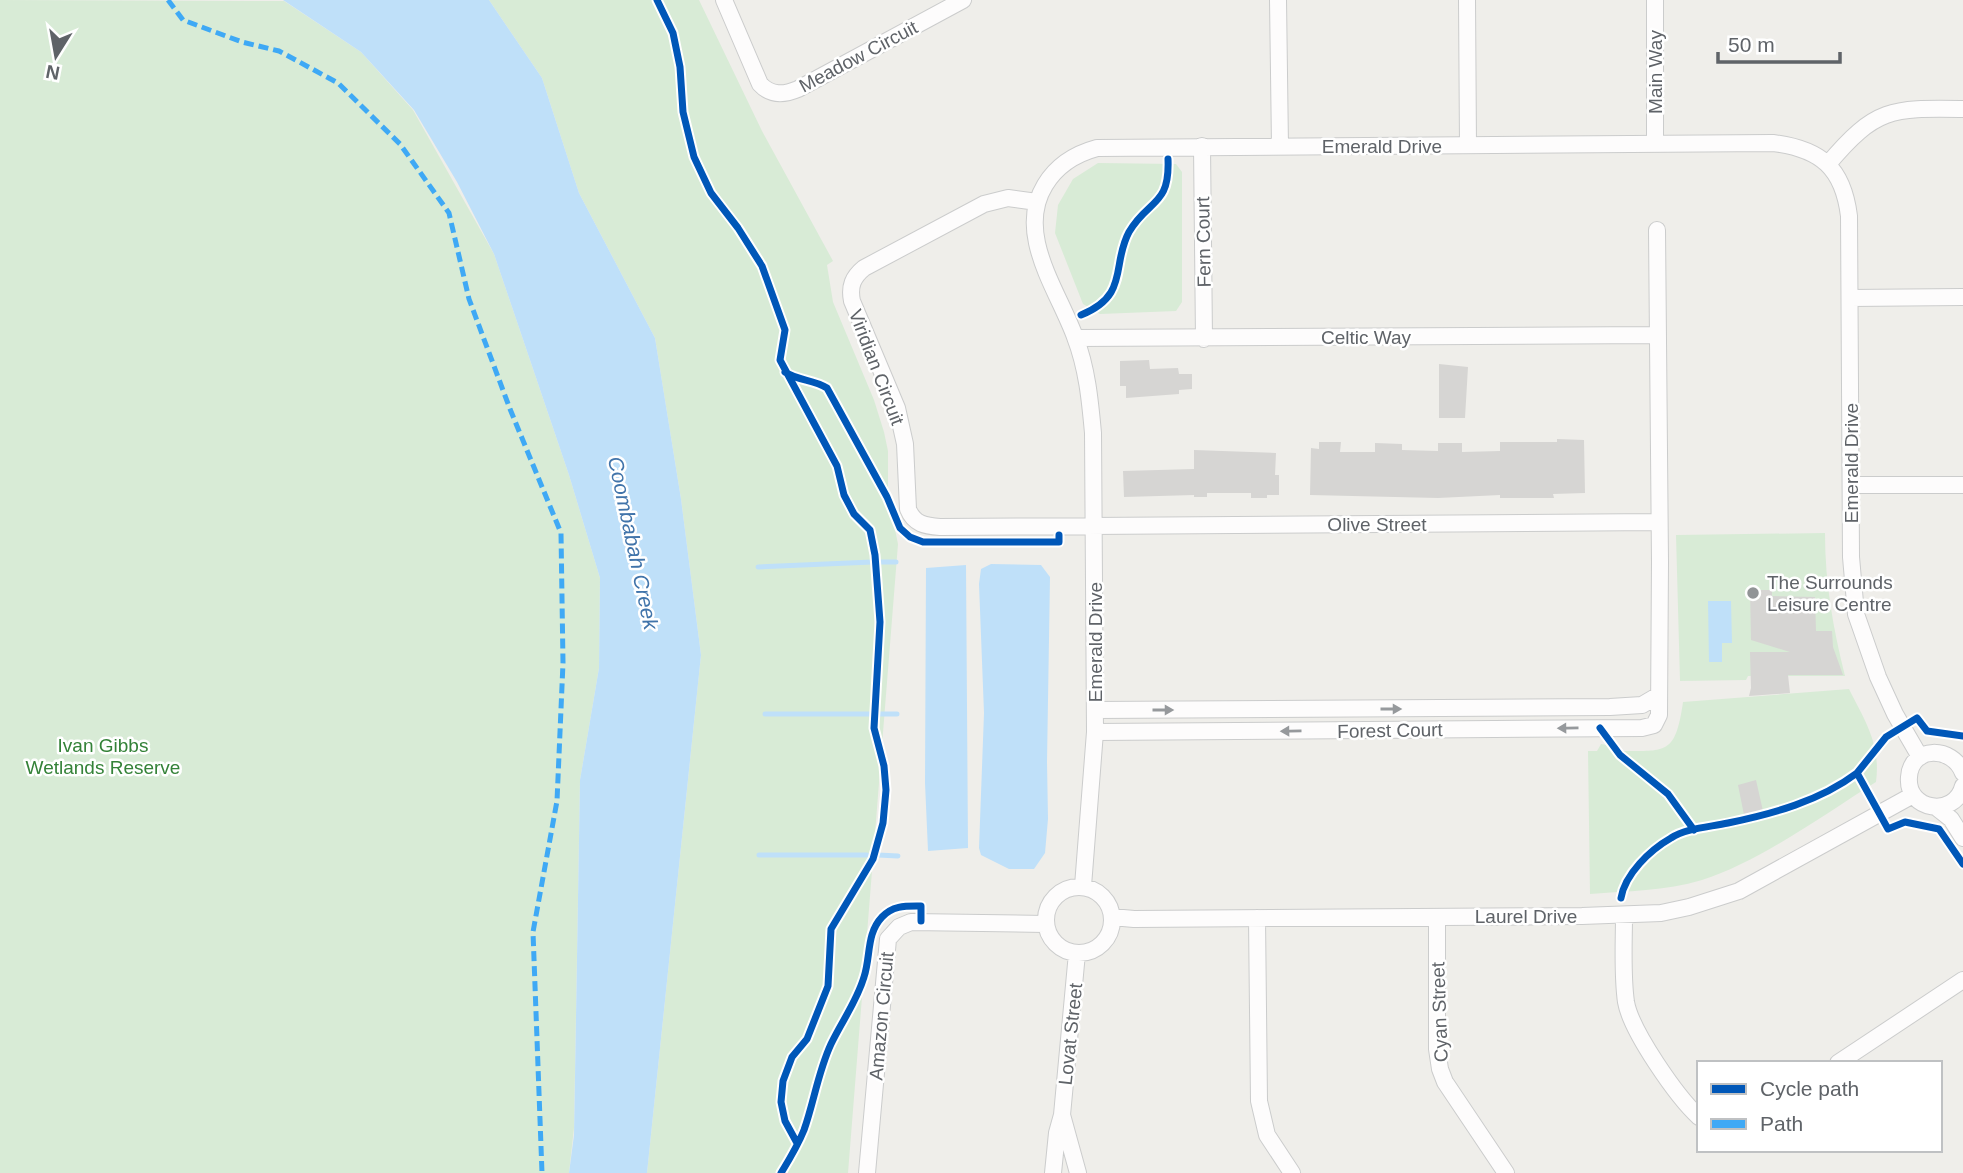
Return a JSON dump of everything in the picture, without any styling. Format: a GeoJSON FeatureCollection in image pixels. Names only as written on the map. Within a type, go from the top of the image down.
{"type":"FeatureCollection","features":[{"type":"Feature","properties":{"kind":"street","name":"Meadow Circuit"},"geometry":{"type":"LineString","coordinates":[[724,0],[760,84],[769,91],[782,94],[798,89],[962,0]]}},
{"type":"Feature","properties":{"kind":"street"},"geometry":{"type":"LineString","coordinates":[[1278,0],[1280,146]]}},
{"type":"Feature","properties":{"kind":"street"},"geometry":{"type":"LineString","coordinates":[[1467,0],[1468,145]]}},
{"type":"Feature","properties":{"kind":"street","name":"Main Way"},"geometry":{"type":"LineString","coordinates":[[1655,0],[1655,144]]}},
{"type":"Feature","properties":{"kind":"street"},"geometry":{"type":"LineString","coordinates":[[1828,164],[1858,132],[1873,120],[1888,113],[1902,109],[1963,109]]}},
{"type":"Feature","properties":{"kind":"street","name":"Emerald Drive"},"geometry":{"type":"LineString","coordinates":[[1083,886],[1095,732],[1091,403],[1076,338],[1037,246],[1034,228],[1037,202],[1047,181],[1058,168],[1086,151],[1107,147],[1773,143],[1802,149],[1828,164],[1836,174],[1847,198],[1851,557],[1856,614],[1878,677],[1895,714],[1920,757]]}},
{"type":"Feature","properties":{"kind":"street","name":"Fern Court"},"geometry":{"type":"LineString","coordinates":[[1202,146],[1203,338]]}},
{"type":"Feature","properties":{"kind":"street","name":"Viridian Circuit"},"geometry":{"type":"LineString","coordinates":[[1037,202],[1009,198],[984,204],[864,268],[853,279],[850,294],[897,408],[905,444],[906,500],[911,516],[916,521],[940,527],[1094,527]]}},
{"type":"Feature","properties":{"kind":"street","name":"Forest Court"},"geometry":{"type":"LineString","coordinates":[[1095,732],[1642,728],[1654,724],[1659,715],[1657,230]]}},
{"type":"Feature","properties":{"kind":"street"},"geometry":{"type":"LineString","coordinates":[[1850,298],[1963,297]]}},
{"type":"Feature","properties":{"kind":"street","name":"Celtic Way"},"geometry":{"type":"LineString","coordinates":[[1076,338],[1656,335]]}},
{"type":"Feature","properties":{"kind":"street"},"geometry":{"type":"LineString","coordinates":[[1851,485],[1963,485]]}},
{"type":"Feature","properties":{"kind":"street","name":"Olive Street"},"geometry":{"type":"LineString","coordinates":[[1094,527],[1659,522]]}},
{"type":"Feature","properties":{"kind":"street","name":"Forest Court"},"geometry":{"type":"LineString","coordinates":[[1095,710],[1610,707],[1642,705],[1659,695]]}},
{"type":"Feature","properties":{"kind":"street"},"geometry":{"type":"LineString","coordinates":[[1962,768],[1947,754],[1938,752],[1920,757],[1914,763],[1908,779],[1913,795],[1951,819],[1963,838]]}},
{"type":"Feature","properties":{"kind":"street"},"geometry":{"type":"LineString","coordinates":[[1937,808],[1952,802],[1963,790]]}},
{"type":"Feature","properties":{"kind":"street","name":"Laurel Drive"},"geometry":{"type":"LineString","coordinates":[[1112,916],[1134,919],[1661,913],[1739,891],[1913,795]]}},
{"type":"Feature","properties":{"kind":"street"},"geometry":{"type":"LineString","coordinates":[[1083,886],[1098,892],[1107,901],[1112,927],[1107,938],[1089,952],[1077,953],[1066,951],[1049,935],[1045,924],[1046,912],[1052,899],[1061,891],[1083,886]]}},
{"type":"Feature","properties":{"kind":"street"},"geometry":{"type":"LineString","coordinates":[[1624,915],[1625,991],[1630,1016],[1635,1029],[1681,1097],[1697,1115]]}},
{"type":"Feature","properties":{"kind":"street","name":"Cyan Street"},"geometry":{"type":"LineString","coordinates":[[1437,917],[1437,1049],[1440,1069],[1506,1173]]}},
{"type":"Feature","properties":{"kind":"street"},"geometry":{"type":"LineString","coordinates":[[1257,918],[1259,1101],[1267,1135],[1292,1173]]}},
{"type":"Feature","properties":{"kind":"street","name":"Amazon Circuit"},"geometry":{"type":"LineString","coordinates":[[867,1173],[887,944],[893,933],[904,923],[911,922],[1045,924]]}},
{"type":"Feature","properties":{"kind":"street","name":"Lovat Street"},"geometry":{"type":"LineString","coordinates":[[1053,1173],[1057,1133],[1062,1115],[1077,953]]}},
{"type":"Feature","properties":{"kind":"street"},"geometry":{"type":"LineString","coordinates":[[1841,1061],[1963,980]]}},
{"type":"Feature","properties":{"kind":"street","name":"Lovat Street"},"geometry":{"type":"LineString","coordinates":[[1062,1115],[1078,1173]]}},
{"type":"Feature","properties":{"kind":"green space","name":"Ivan Gibbs Wetlands Reserve"},"geometry":{"type":"Polygon","coordinates":[[[0,0],[284,1],[361,52],[413,110],[494,254],[569,475],[600,578],[599,668],[580,780],[574,1128],[569,1173],[0,1173],[0,0]]]}},
{"type":"Feature","properties":{"kind":"green space"},"geometry":{"type":"Polygon","coordinates":[[[489,0],[699,0],[762,131],[833,261],[827,265],[833,302],[874,400],[884,432],[888,451],[888,495],[898,544],[848,1173],[647,1173],[701,655],[681,499],[655,338],[579,193],[542,78],[489,0]]]}},
{"type":"Feature","properties":{"kind":"green space"},"geometry":{"type":"Polygon","coordinates":[[[1098,163],[1176,164],[1182,172],[1182,302],[1176,311],[1100,314],[1083,304],[1055,233],[1058,205],[1073,179],[1098,163]]]}},
{"type":"Feature","properties":{"kind":"green space","name":"The Surrounds Leisure Centre"},"geometry":{"type":"Polygon","coordinates":[[[1825,533],[1830,605],[1845,676],[1748,676],[1746,680],[1680,681],[1676,535],[1825,533]]]}},
{"type":"Feature","properties":{"kind":"green space"},"geometry":{"type":"Polygon","coordinates":[[[1849,689],[1874,744],[1876,782],[1791,836],[1724,872],[1674,886],[1590,894],[1588,751],[1597,751],[1601,744],[1607,745],[1613,751],[1664,748],[1676,734],[1683,702],[1849,689]]]}},
{"type":"Feature","properties":{"kind":"water","name":"Coombabah Creek"},"geometry":{"type":"Polygon","coordinates":[[[283,0],[489,0],[542,78],[579,193],[655,338],[681,499],[701,655],[647,1173],[569,1173],[574,1135],[580,780],[599,668],[600,578],[569,475],[494,254],[457,182],[414,110],[361,52],[283,0]]]}},
{"type":"Feature","properties":{"kind":"water"},"geometry":{"type":"Polygon","coordinates":[[[991,564],[1041,565],[1050,577],[1048,819],[1045,853],[1034,869],[1009,869],[981,855],[979,848],[984,713],[979,584],[981,569],[991,564]]]}},
{"type":"Feature","properties":{"kind":"water"},"geometry":{"type":"Polygon","coordinates":[[[966,565],[968,848],[928,851],[925,783],[926,568],[966,565]]]}},
{"type":"Feature","properties":{"kind":"water"},"geometry":{"type":"Polygon","coordinates":[[[1708,601],[1731,601],[1732,643],[1722,643],[1722,662],[1709,662],[1708,601]]]}},
{"type":"Feature","properties":{"kind":"building"},"geometry":{"type":"Polygon","coordinates":[[[1149,360],[1150,369],[1178,368],[1179,374],[1192,374],[1192,389],[1179,390],[1179,394],[1126,398],[1126,386],[1120,386],[1120,361],[1149,360]]]}},
{"type":"Feature","properties":{"kind":"building"},"geometry":{"type":"Polygon","coordinates":[[[1439,364],[1468,367],[1465,418],[1439,418],[1439,364]]]}},
{"type":"Feature","properties":{"kind":"building"},"geometry":{"type":"Polygon","coordinates":[[[1557,439],[1584,440],[1585,493],[1553,494],[1554,498],[1500,498],[1500,495],[1438,498],[1310,495],[1311,448],[1319,449],[1319,442],[1341,442],[1340,452],[1375,452],[1375,443],[1402,444],[1402,450],[1438,451],[1438,443],[1462,443],[1462,452],[1500,451],[1500,442],[1557,442],[1557,439]]]}},
{"type":"Feature","properties":{"kind":"building"},"geometry":{"type":"Polygon","coordinates":[[[1194,450],[1276,453],[1275,475],[1279,475],[1279,495],[1251,498],[1251,493],[1207,493],[1207,497],[1124,497],[1123,471],[1194,469],[1194,450]]]}},
{"type":"Feature","properties":{"kind":"building","name":"The Surrounds Leisure Centre"},"geometry":{"type":"Polygon","coordinates":[[[1750,590],[1772,590],[1772,596],[1815,597],[1816,631],[1832,631],[1833,647],[1843,675],[1788,675],[1790,693],[1749,696],[1750,652],[1790,652],[1751,640],[1750,590]]]}},
{"type":"Feature","properties":{"kind":"building"},"geometry":{"type":"Polygon","coordinates":[[[1756,780],[1763,811],[1744,815],[1738,785],[1756,780]]]}},
{"type":"Feature","properties":{"kind":"waterway"},"geometry":{"type":"LineString","coordinates":[[758,567],[872,562]]}},
{"type":"Feature","properties":{"kind":"waterway"},"geometry":{"type":"LineString","coordinates":[[878,562],[896,562]]}},
{"type":"Feature","properties":{"kind":"waterway"},"geometry":{"type":"LineString","coordinates":[[765,714],[871,714]]}},
{"type":"Feature","properties":{"kind":"waterway"},"geometry":{"type":"LineString","coordinates":[[878,714],[897,714]]}},
{"type":"Feature","properties":{"kind":"waterway"},"geometry":{"type":"LineString","coordinates":[[759,855],[867,855]]}},
{"type":"Feature","properties":{"kind":"waterway"},"geometry":{"type":"LineString","coordinates":[[878,855],[898,856]]}},
{"type":"Feature","properties":{"kind":"marked path"},"geometry":{"type":"LineString","coordinates":[[168,0],[183,20],[242,42],[279,51],[338,83],[400,144],[449,213],[469,299],[561,533],[563,663],[557,801],[533,932],[542,1173]]}},
{"type":"Feature","properties":{"kind":"cycle path"},"geometry":{"type":"LineString","coordinates":[[657,0],[673,33],[680,67],[683,112],[694,157],[711,193],[762,266],[785,330],[780,360],[837,466],[844,495],[854,514],[870,530],[875,555],[880,622],[874,728],[884,766],[886,790],[883,823],[873,859],[831,929],[828,986],[807,1039],[792,1057],[783,1081],[781,1102],[785,1121],[797,1143]]}},
{"type":"Feature","properties":{"kind":"cycle path"},"geometry":{"type":"LineString","coordinates":[[1081,315],[1096,307],[1113,289],[1129,232],[1162,194],[1168,175],[1168,159]]}},
{"type":"Feature","properties":{"kind":"cycle path"},"geometry":{"type":"LineString","coordinates":[[785,372],[827,388],[887,497],[900,528],[910,537],[923,542],[1059,542],[1059,535]]}},
{"type":"Feature","properties":{"kind":"cycle path"},"geometry":{"type":"LineString","coordinates":[[1857,773],[1886,737],[1917,718],[1927,731],[1963,736]]}},
{"type":"Feature","properties":{"kind":"cycle path"},"geometry":{"type":"LineString","coordinates":[[1600,728],[1620,755],[1668,794],[1694,830]]}},
{"type":"Feature","properties":{"kind":"cycle path"},"geometry":{"type":"LineString","coordinates":[[1621,898],[1623,889],[1640,863],[1655,849],[1677,835],[1795,805],[1812,799],[1857,773],[1888,829],[1905,822],[1939,829],[1963,864]]}},
{"type":"Feature","properties":{"kind":"cycle path"},"geometry":{"type":"LineString","coordinates":[[781,1173],[804,1130],[831,1044],[861,986],[873,931],[882,917],[895,908],[921,906],[921,921]]}},
{"type":"Feature","properties":{"kind":"place","name":"The Surrounds Leisure Centre"},"geometry":{"type":"Point","coordinates":[1753,593]}}]}
